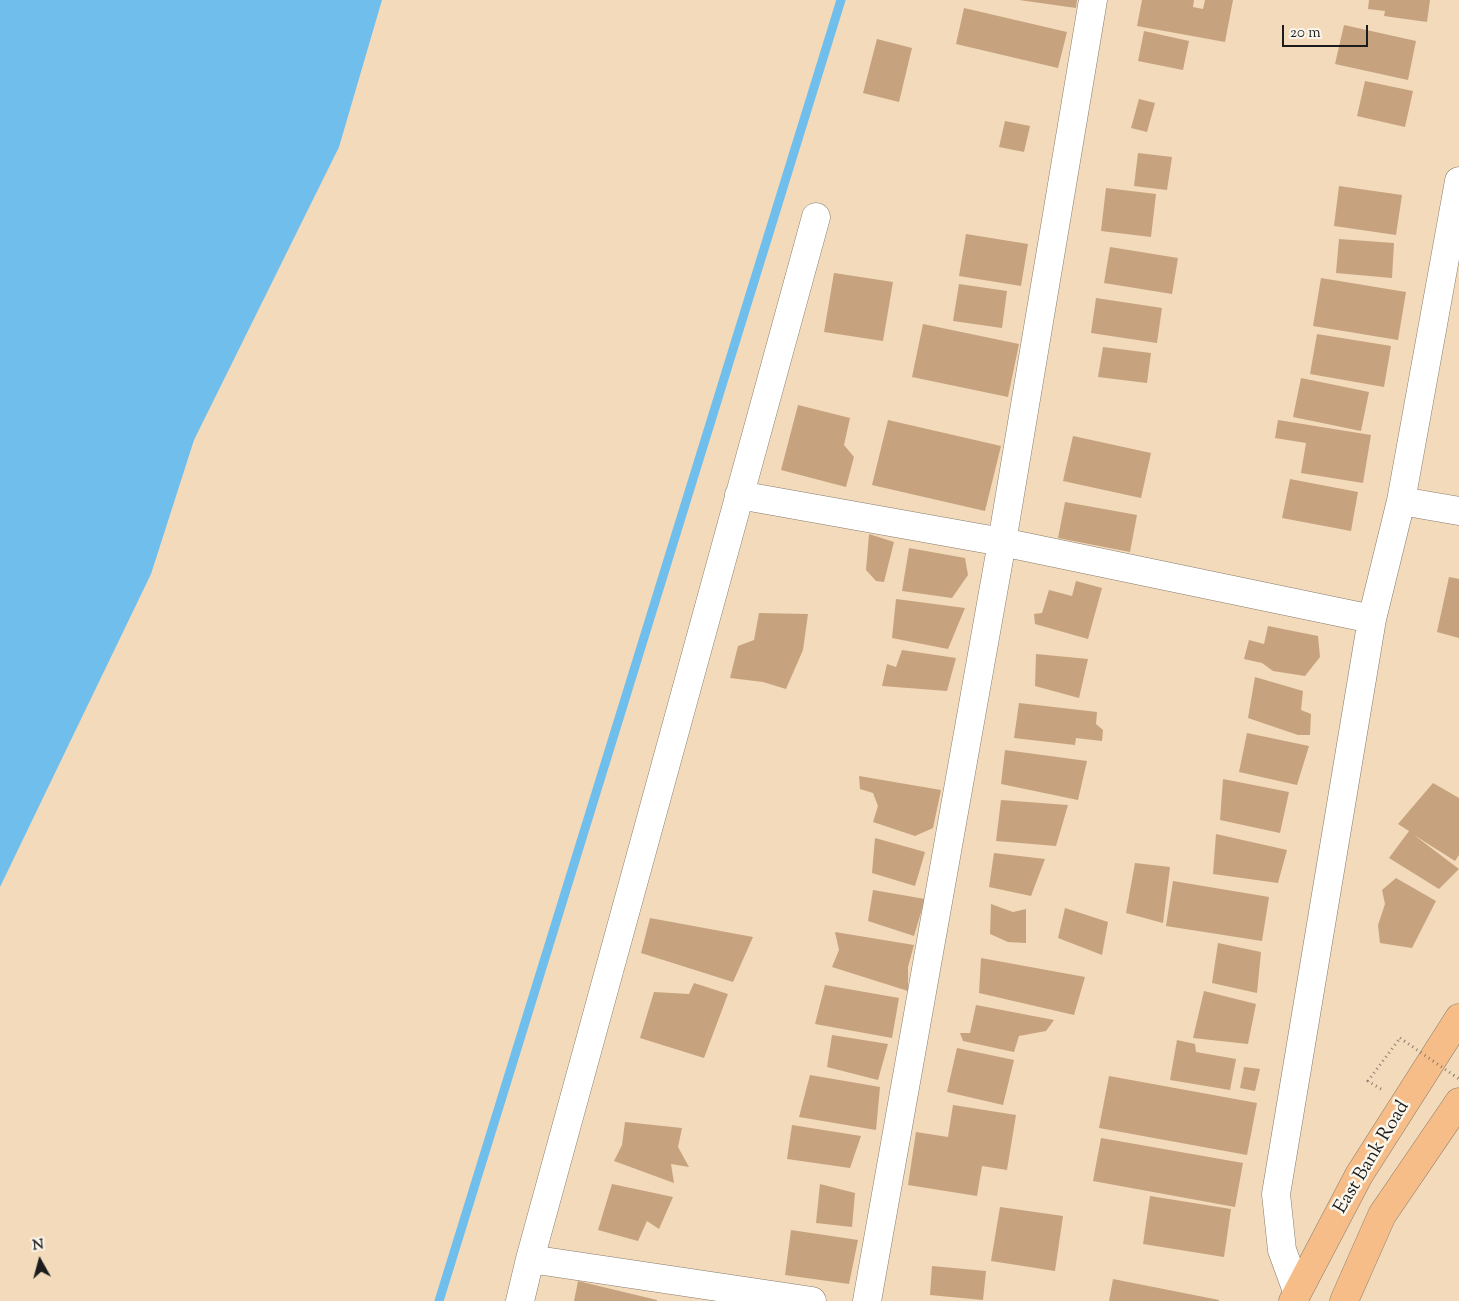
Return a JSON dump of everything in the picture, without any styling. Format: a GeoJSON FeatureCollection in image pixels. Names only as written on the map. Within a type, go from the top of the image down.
{"type":"FeatureCollection","features":[{"type":"Feature","properties":{"kind":"main road","name":"East Bank Road"},"geometry":{"type":"LineString","coordinates":[[1295,1296],[1359,1175],[1459,1018]]}},
{"type":"Feature","properties":{"kind":"main road","name":"East Bank Road"},"geometry":{"type":"LineString","coordinates":[[1344,1301],[1382,1214],[1459,1102]]}},
{"type":"Feature","properties":{"kind":"street"},"geometry":{"type":"LineString","coordinates":[[867,1301],[1002,542],[1093,0]]}},
{"type":"Feature","properties":{"kind":"street"},"geometry":{"type":"LineString","coordinates":[[1295,1296],[1282,1250],[1276,1194],[1372,619],[1401,501],[1459,181]]}},
{"type":"Feature","properties":{"kind":"street"},"geometry":{"type":"LineString","coordinates":[[520,1301],[816,218]]}},
{"type":"Feature","properties":{"kind":"street"},"geometry":{"type":"LineString","coordinates":[[739,495],[1002,542],[1372,619]]}},
{"type":"Feature","properties":{"kind":"street"},"geometry":{"type":"LineString","coordinates":[[1401,501],[1459,510]]}},
{"type":"Feature","properties":{"kind":"street"},"geometry":{"type":"LineString","coordinates":[[530,1260],[812,1301]]}},
{"type":"Feature","properties":{"kind":"path"},"geometry":{"type":"LineString","coordinates":[[1368,1080],[1400,1038],[1459,1079]]}},
{"type":"Feature","properties":{"kind":"water"},"geometry":{"type":"Polygon","coordinates":[[[0,0],[382,0],[339,147],[194,440],[151,574],[0,887],[0,0]]]}},
{"type":"Feature","properties":{"kind":"building"},"geometry":{"type":"Polygon","coordinates":[[[1019,0],[1077,0],[1076,8],[1019,0]]]}},
{"type":"Feature","properties":{"kind":"building"},"geometry":{"type":"Polygon","coordinates":[[[1142,0],[1194,0],[1193,7],[1203,9],[1205,0],[1233,0],[1225,42],[1137,26],[1142,0]]]}},
{"type":"Feature","properties":{"kind":"building"},"geometry":{"type":"Polygon","coordinates":[[[1369,0],[1430,0],[1427,22],[1384,16],[1385,11],[1368,9],[1369,0]]]}},
{"type":"Feature","properties":{"kind":"building"},"geometry":{"type":"Polygon","coordinates":[[[964,8],[1067,32],[1058,68],[956,44],[964,8]]]}},
{"type":"Feature","properties":{"kind":"building"},"geometry":{"type":"Polygon","coordinates":[[[1344,25],[1416,41],[1408,80],[1335,64],[1344,25]]]}},
{"type":"Feature","properties":{"kind":"building"},"geometry":{"type":"Polygon","coordinates":[[[1144,31],[1189,41],[1183,70],[1138,61],[1144,31]]]}},
{"type":"Feature","properties":{"kind":"building"},"geometry":{"type":"Polygon","coordinates":[[[877,39],[912,48],[899,102],[863,93],[877,39]]]}},
{"type":"Feature","properties":{"kind":"building"},"geometry":{"type":"Polygon","coordinates":[[[1365,81],[1413,91],[1405,127],[1357,116],[1365,81]]]}},
{"type":"Feature","properties":{"kind":"building"},"geometry":{"type":"Polygon","coordinates":[[[1139,99],[1155,103],[1147,132],[1131,128],[1139,99]]]}},
{"type":"Feature","properties":{"kind":"building"},"geometry":{"type":"Polygon","coordinates":[[[1005,121],[1030,126],[1024,152],[999,147],[1005,121]]]}},
{"type":"Feature","properties":{"kind":"building"},"geometry":{"type":"Polygon","coordinates":[[[1138,153],[1172,157],[1167,190],[1134,186],[1138,153]]]}},
{"type":"Feature","properties":{"kind":"building"},"geometry":{"type":"Polygon","coordinates":[[[1339,186],[1402,195],[1396,235],[1334,226],[1339,186]]]}},
{"type":"Feature","properties":{"kind":"building"},"geometry":{"type":"Polygon","coordinates":[[[1106,188],[1156,194],[1151,237],[1101,231],[1106,188]]]}},
{"type":"Feature","properties":{"kind":"building"},"geometry":{"type":"Polygon","coordinates":[[[966,234],[1028,244],[1021,286],[959,276],[966,234]]]}},
{"type":"Feature","properties":{"kind":"building"},"geometry":{"type":"Polygon","coordinates":[[[1339,239],[1394,243],[1392,278],[1336,273],[1339,239]]]}},
{"type":"Feature","properties":{"kind":"building"},"geometry":{"type":"Polygon","coordinates":[[[1110,247],[1178,258],[1172,294],[1104,283],[1110,247]]]}},
{"type":"Feature","properties":{"kind":"building"},"geometry":{"type":"Polygon","coordinates":[[[834,273],[893,282],[883,341],[824,332],[834,273]]]}},
{"type":"Feature","properties":{"kind":"building"},"geometry":{"type":"Polygon","coordinates":[[[1321,278],[1406,292],[1398,340],[1313,326],[1321,278]]]}},
{"type":"Feature","properties":{"kind":"building"},"geometry":{"type":"Polygon","coordinates":[[[959,284],[1007,291],[1002,328],[953,321],[959,284]]]}},
{"type":"Feature","properties":{"kind":"building"},"geometry":{"type":"Polygon","coordinates":[[[1096,298],[1162,308],[1157,343],[1091,333],[1096,298]]]}},
{"type":"Feature","properties":{"kind":"building"},"geometry":{"type":"Polygon","coordinates":[[[923,324],[1019,344],[1008,397],[912,377],[923,324]]]}},
{"type":"Feature","properties":{"kind":"building"},"geometry":{"type":"Polygon","coordinates":[[[1317,334],[1391,346],[1384,387],[1310,374],[1317,334]]]}},
{"type":"Feature","properties":{"kind":"building"},"geometry":{"type":"Polygon","coordinates":[[[1103,347],[1151,353],[1147,383],[1098,377],[1103,347]]]}},
{"type":"Feature","properties":{"kind":"building"},"geometry":{"type":"Polygon","coordinates":[[[1301,378],[1369,392],[1361,431],[1293,417],[1301,378]]]}},
{"type":"Feature","properties":{"kind":"building"},"geometry":{"type":"Polygon","coordinates":[[[798,405],[850,418],[844,445],[854,457],[846,487],[781,470],[798,405]]]}},
{"type":"Feature","properties":{"kind":"building"},"geometry":{"type":"Polygon","coordinates":[[[888,420],[1001,446],[985,511],[872,485],[888,420]]]}},
{"type":"Feature","properties":{"kind":"building"},"geometry":{"type":"Polygon","coordinates":[[[1278,420],[1371,435],[1363,483],[1301,473],[1306,443],[1275,438],[1278,420]]]}},
{"type":"Feature","properties":{"kind":"building"},"geometry":{"type":"Polygon","coordinates":[[[1073,436],[1151,453],[1141,498],[1063,481],[1073,436]]]}},
{"type":"Feature","properties":{"kind":"building"},"geometry":{"type":"Polygon","coordinates":[[[1290,479],[1358,492],[1351,531],[1282,518],[1290,479]]]}},
{"type":"Feature","properties":{"kind":"building"},"geometry":{"type":"Polygon","coordinates":[[[1065,502],[1137,515],[1130,552],[1058,538],[1065,502]]]}},
{"type":"Feature","properties":{"kind":"building"},"geometry":{"type":"Polygon","coordinates":[[[869,534],[894,542],[884,582],[876,581],[866,570],[869,534]]]}},
{"type":"Feature","properties":{"kind":"building"},"geometry":{"type":"Polygon","coordinates":[[[909,548],[965,558],[968,575],[952,598],[902,591],[909,548]]]}},
{"type":"Feature","properties":{"kind":"building"},"geometry":{"type":"Polygon","coordinates":[[[1449,577],[1459,579],[1459,638],[1437,632],[1449,577]]]}},
{"type":"Feature","properties":{"kind":"building"},"geometry":{"type":"Polygon","coordinates":[[[1076,581],[1102,588],[1088,639],[1035,624],[1034,614],[1042,613],[1049,590],[1072,596],[1076,581]]]}},
{"type":"Feature","properties":{"kind":"building"},"geometry":{"type":"Polygon","coordinates":[[[896,599],[965,608],[948,649],[892,638],[896,599]]]}},
{"type":"Feature","properties":{"kind":"building"},"geometry":{"type":"Polygon","coordinates":[[[759,613],[808,614],[803,650],[786,689],[763,682],[730,678],[738,646],[754,640],[759,613]]]}},
{"type":"Feature","properties":{"kind":"building"},"geometry":{"type":"Polygon","coordinates":[[[1268,626],[1318,636],[1320,657],[1305,676],[1273,671],[1262,663],[1244,659],[1249,640],[1264,644],[1268,626]]]}},
{"type":"Feature","properties":{"kind":"building"},"geometry":{"type":"Polygon","coordinates":[[[902,650],[956,658],[947,691],[882,686],[887,664],[896,667],[902,650]]]}},
{"type":"Feature","properties":{"kind":"building"},"geometry":{"type":"Polygon","coordinates":[[[1036,654],[1088,659],[1079,698],[1035,686],[1036,654]]]}},
{"type":"Feature","properties":{"kind":"building"},"geometry":{"type":"Polygon","coordinates":[[[1255,677],[1303,691],[1301,710],[1311,714],[1310,735],[1298,735],[1248,718],[1255,677]]]}},
{"type":"Feature","properties":{"kind":"building"},"geometry":{"type":"Polygon","coordinates":[[[1019,703],[1097,712],[1096,724],[1103,730],[1102,741],[1076,738],[1075,745],[1014,738],[1019,703]]]}},
{"type":"Feature","properties":{"kind":"building"},"geometry":{"type":"Polygon","coordinates":[[[1247,733],[1309,746],[1297,785],[1239,772],[1247,733]]]}},
{"type":"Feature","properties":{"kind":"building"},"geometry":{"type":"Polygon","coordinates":[[[1005,750],[1087,761],[1078,800],[1001,784],[1005,750]]]}},
{"type":"Feature","properties":{"kind":"building"},"geometry":{"type":"Polygon","coordinates":[[[859,776],[941,790],[933,828],[915,836],[873,822],[878,806],[873,793],[860,789],[859,776]]]}},
{"type":"Feature","properties":{"kind":"building"},"geometry":{"type":"Polygon","coordinates":[[[1223,779],[1289,792],[1280,833],[1220,820],[1223,779]]]}},
{"type":"Feature","properties":{"kind":"building"},"geometry":{"type":"Polygon","coordinates":[[[1433,783],[1459,798],[1459,855],[1455,861],[1414,835],[1459,869],[1439,889],[1389,858],[1409,831],[1398,824],[1433,783]]]}},
{"type":"Feature","properties":{"kind":"building"},"geometry":{"type":"Polygon","coordinates":[[[1001,800],[1068,805],[1056,846],[996,841],[1001,800]]]}},
{"type":"Feature","properties":{"kind":"building"},"geometry":{"type":"Polygon","coordinates":[[[1216,834],[1287,850],[1278,883],[1213,874],[1216,834]]]}},
{"type":"Feature","properties":{"kind":"building"},"geometry":{"type":"Polygon","coordinates":[[[875,838],[925,852],[915,886],[872,873],[875,838]]]}},
{"type":"Feature","properties":{"kind":"building"},"geometry":{"type":"Polygon","coordinates":[[[994,853],[1045,859],[1031,896],[989,887],[994,853]]]}},
{"type":"Feature","properties":{"kind":"building"},"geometry":{"type":"Polygon","coordinates":[[[1135,863],[1170,867],[1163,923],[1126,913],[1135,863]]]}},
{"type":"Feature","properties":{"kind":"building"},"geometry":{"type":"Polygon","coordinates":[[[1396,878],[1436,901],[1412,948],[1380,943],[1378,925],[1385,904],[1382,890],[1396,878]]]}},
{"type":"Feature","properties":{"kind":"building"},"geometry":{"type":"Polygon","coordinates":[[[1173,881],[1269,897],[1262,941],[1166,926],[1173,881]]]}},
{"type":"Feature","properties":{"kind":"building"},"geometry":{"type":"Polygon","coordinates":[[[873,890],[925,899],[914,936],[868,921],[873,890]]]}},
{"type":"Feature","properties":{"kind":"building"},"geometry":{"type":"Polygon","coordinates":[[[991,904],[1013,912],[1026,909],[1026,943],[1008,942],[990,934],[991,904]]]}},
{"type":"Feature","properties":{"kind":"building"},"geometry":{"type":"Polygon","coordinates":[[[1065,908],[1108,922],[1102,955],[1058,938],[1065,908]]]}},
{"type":"Feature","properties":{"kind":"building"},"geometry":{"type":"Polygon","coordinates":[[[650,918],[753,937],[733,982],[641,953],[650,918]]]}},
{"type":"Feature","properties":{"kind":"building"},"geometry":{"type":"Polygon","coordinates":[[[835,932],[914,945],[908,967],[908,991],[832,967],[839,950],[835,932]]]}},
{"type":"Feature","properties":{"kind":"building"},"geometry":{"type":"Polygon","coordinates":[[[1218,943],[1261,952],[1257,993],[1212,983],[1218,943]]]}},
{"type":"Feature","properties":{"kind":"building"},"geometry":{"type":"Polygon","coordinates":[[[981,958],[1085,977],[1074,1015],[979,993],[981,958]]]}},
{"type":"Feature","properties":{"kind":"building"},"geometry":{"type":"Polygon","coordinates":[[[694,983],[728,994],[704,1058],[640,1038],[654,992],[689,994],[694,983]]]}},
{"type":"Feature","properties":{"kind":"building"},"geometry":{"type":"Polygon","coordinates":[[[825,985],[899,998],[892,1038],[815,1024],[825,985]]]}},
{"type":"Feature","properties":{"kind":"building"},"geometry":{"type":"Polygon","coordinates":[[[1204,991],[1256,1004],[1248,1044],[1193,1038],[1204,991]]]}},
{"type":"Feature","properties":{"kind":"building"},"geometry":{"type":"Polygon","coordinates":[[[976,1005],[1054,1020],[1046,1031],[1019,1036],[1014,1052],[963,1041],[960,1033],[970,1033],[976,1005]]]}},
{"type":"Feature","properties":{"kind":"building"},"geometry":{"type":"Polygon","coordinates":[[[832,1035],[888,1044],[878,1080],[827,1067],[832,1035]]]}},
{"type":"Feature","properties":{"kind":"building"},"geometry":{"type":"Polygon","coordinates":[[[1177,1040],[1195,1044],[1196,1052],[1236,1059],[1230,1090],[1170,1080],[1177,1040]]]}},
{"type":"Feature","properties":{"kind":"building"},"geometry":{"type":"Polygon","coordinates":[[[957,1048],[1014,1060],[1003,1105],[947,1092],[957,1048]]]}},
{"type":"Feature","properties":{"kind":"building"},"geometry":{"type":"Polygon","coordinates":[[[1244,1067],[1260,1069],[1255,1091],[1240,1088],[1244,1067]]]}},
{"type":"Feature","properties":{"kind":"building"},"geometry":{"type":"Polygon","coordinates":[[[810,1075],[880,1087],[876,1130],[799,1117],[810,1075]]]}},
{"type":"Feature","properties":{"kind":"building"},"geometry":{"type":"Polygon","coordinates":[[[1109,1076],[1257,1103],[1247,1155],[1099,1128],[1109,1076]]]}},
{"type":"Feature","properties":{"kind":"building"},"geometry":{"type":"Polygon","coordinates":[[[953,1105],[1016,1115],[1007,1170],[982,1166],[977,1196],[908,1185],[916,1132],[948,1137],[953,1105]]]}},
{"type":"Feature","properties":{"kind":"building"},"geometry":{"type":"Polygon","coordinates":[[[625,1122],[682,1128],[678,1147],[689,1167],[671,1164],[674,1183],[614,1161],[622,1145],[625,1122]]]}},
{"type":"Feature","properties":{"kind":"building"},"geometry":{"type":"Polygon","coordinates":[[[792,1125],[861,1136],[850,1168],[787,1159],[792,1125]]]}},
{"type":"Feature","properties":{"kind":"building"},"geometry":{"type":"Polygon","coordinates":[[[1101,1138],[1243,1163],[1235,1207],[1093,1181],[1101,1138]]]}},
{"type":"Feature","properties":{"kind":"building"},"geometry":{"type":"Polygon","coordinates":[[[612,1184],[673,1197],[659,1229],[647,1221],[638,1241],[598,1230],[612,1184]]]}},
{"type":"Feature","properties":{"kind":"building"},"geometry":{"type":"Polygon","coordinates":[[[820,1184],[855,1193],[852,1227],[816,1223],[820,1184]]]}},
{"type":"Feature","properties":{"kind":"building"},"geometry":{"type":"Polygon","coordinates":[[[1150,1196],[1231,1209],[1224,1257],[1143,1244],[1150,1196]]]}},
{"type":"Feature","properties":{"kind":"building"},"geometry":{"type":"Polygon","coordinates":[[[1000,1207],[1063,1216],[1055,1271],[991,1261],[1000,1207]]]}},
{"type":"Feature","properties":{"kind":"building"},"geometry":{"type":"Polygon","coordinates":[[[791,1230],[858,1240],[849,1284],[785,1275],[791,1230]]]}},
{"type":"Feature","properties":{"kind":"building"},"geometry":{"type":"Polygon","coordinates":[[[932,1266],[986,1271],[983,1300],[930,1295],[932,1266]]]}},
{"type":"Feature","properties":{"kind":"building"},"geometry":{"type":"Polygon","coordinates":[[[1113,1279],[1219,1300],[1219,1301],[1109,1301],[1113,1279]]]}},
{"type":"Feature","properties":{"kind":"building"},"geometry":{"type":"Polygon","coordinates":[[[578,1281],[657,1300],[657,1301],[574,1301],[578,1281]]]}},
{"type":"Feature","properties":{"kind":"waterway"},"geometry":{"type":"LineString","coordinates":[[439,1301],[841,0]]}}]}
